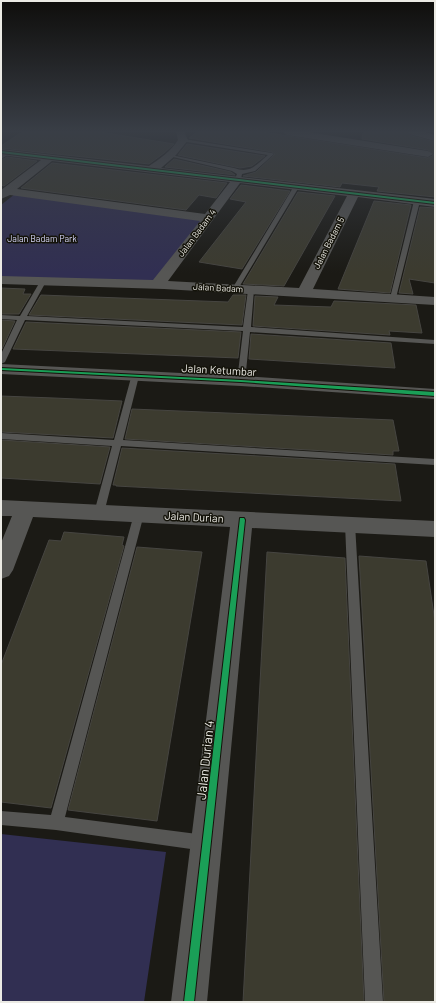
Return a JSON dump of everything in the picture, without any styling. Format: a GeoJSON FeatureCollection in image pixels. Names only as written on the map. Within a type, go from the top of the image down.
{"type":"FeatureCollection","features":[{"type":"Feature","properties":{"kind":"street"},"geometry":{"type":"LineString","coordinates":[[4,193],[23,179]]}},
{"type":"Feature","properties":{"kind":"street","name":"Jalan Badam 4"},"geometry":{"type":"LineString","coordinates":[[157,285],[238,179]]}},
{"type":"Feature","properties":{"kind":"street"},"geometry":{"type":"LineString","coordinates":[[249,179],[296,187],[435,203]]}},
{"type":"Feature","properties":{"kind":"street"},"geometry":{"type":"LineString","coordinates":[[4,193],[208,218]]}},
{"type":"Feature","properties":{"kind":"street","name":"Jalan Badam 5"},"geometry":{"type":"LineString","coordinates":[[304,293],[354,194]]}},
{"type":"Feature","properties":{"kind":"street","name":"Jalan Badam"},"geometry":{"type":"LineString","coordinates":[[1,280],[44,280],[157,285],[435,301]]}},
{"type":"Feature","properties":{"kind":"street","name":"Jalan Ketumbar"},"geometry":{"type":"LineString","coordinates":[[1,369],[241,381],[434,395]]}},
{"type":"Feature","properties":{"kind":"street","name":"Jalan Durian"},"geometry":{"type":"LineString","coordinates":[[1,508],[435,528]]}},
{"type":"Feature","properties":{"kind":"street"},"geometry":{"type":"LineString","coordinates":[[1,570],[26,509]]}},
{"type":"Feature","properties":{"kind":"street","name":"Jalan Durian 4"},"geometry":{"type":"LineString","coordinates":[[189,1002],[242,520]]}},
{"type":"Feature","properties":{"kind":"lane"},"geometry":{"type":"LineString","coordinates":[[235,289],[296,187]]}},
{"type":"Feature","properties":{"kind":"lane"},"geometry":{"type":"LineString","coordinates":[[393,298],[418,201]]}},
{"type":"Feature","properties":{"kind":"lane"},"geometry":{"type":"LineString","coordinates":[[1,362],[22,318],[44,280]]}},
{"type":"Feature","properties":{"kind":"lane"},"geometry":{"type":"LineString","coordinates":[[241,381],[251,290]]}},
{"type":"Feature","properties":{"kind":"lane"},"geometry":{"type":"LineString","coordinates":[[1,317],[246,329],[435,342]]}},
{"type":"Feature","properties":{"kind":"lane"},"geometry":{"type":"LineString","coordinates":[[99,513],[135,376]]}},
{"type":"Feature","properties":{"kind":"lane"},"geometry":{"type":"LineString","coordinates":[[1,436],[435,462]]}},
{"type":"Feature","properties":{"kind":"lane"},"geometry":{"type":"LineString","coordinates":[[56,823],[139,514]]}},
{"type":"Feature","properties":{"kind":"lane"},"geometry":{"type":"LineString","coordinates":[[350,524],[374,1002]]}},
{"type":"Feature","properties":{"kind":"lane"},"geometry":{"type":"LineString","coordinates":[[1,818],[56,823],[206,843]]}},
{"type":"Feature","properties":{"kind":"green space","name":"Jalan Badam Park"},"geometry":{"type":"Polygon","coordinates":[[[15,194],[208,218],[157,285],[1,279],[1,205],[15,194]]]}},
{"type":"Feature","properties":{"kind":"green space"},"geometry":{"type":"Polygon","coordinates":[[[1,834],[166,852],[144,1002],[1,1002],[1,834]]]}},
{"type":"Feature","properties":{"kind":"building"},"geometry":{"type":"Polygon","coordinates":[[[1,179],[13,179],[4,186],[1,185],[1,179]]]}},
{"type":"Feature","properties":{"kind":"building"},"geometry":{"type":"Polygon","coordinates":[[[32,179],[190,179],[227,183],[216,198],[199,195],[186,210],[21,188],[32,179]]]}},
{"type":"Feature","properties":{"kind":"building"},"geometry":{"type":"Polygon","coordinates":[[[268,179],[435,179],[435,197],[377,191],[379,187],[342,183],[340,187],[268,179]]]}},
{"type":"Feature","properties":{"kind":"building"},"geometry":{"type":"Polygon","coordinates":[[[241,185],[290,191],[242,269],[199,262],[246,202],[230,199],[241,185]]]}},
{"type":"Feature","properties":{"kind":"building"},"geometry":{"type":"Polygon","coordinates":[[[298,192],[335,196],[284,286],[243,284],[298,192]]]}},
{"type":"Feature","properties":{"kind":"building"},"geometry":{"type":"Polygon","coordinates":[[[374,201],[411,205],[390,293],[338,289],[374,201]]]}},
{"type":"Feature","properties":{"kind":"building"},"geometry":{"type":"Polygon","coordinates":[[[420,207],[435,208],[435,283],[409,279],[413,294],[399,293],[420,207]]]}},
{"type":"Feature","properties":{"kind":"building"},"geometry":{"type":"Polygon","coordinates":[[[1,288],[25,289],[23,294],[31,294],[19,314],[1,314],[1,288]]]}},
{"type":"Feature","properties":{"kind":"building"},"geometry":{"type":"Polygon","coordinates":[[[41,295],[228,302],[233,295],[246,295],[242,325],[29,315],[41,295]]]}},
{"type":"Feature","properties":{"kind":"building"},"geometry":{"type":"Polygon","coordinates":[[[255,296],[278,297],[274,305],[331,307],[334,301],[416,305],[422,333],[389,331],[390,335],[253,326],[255,296]]]}},
{"type":"Feature","properties":{"kind":"building"},"geometry":{"type":"Polygon","coordinates":[[[1,320],[15,321],[2,349],[1,349],[1,320]]]}},
{"type":"Feature","properties":{"kind":"building"},"geometry":{"type":"Polygon","coordinates":[[[26,322],[241,332],[238,358],[13,349],[26,322]]]}},
{"type":"Feature","properties":{"kind":"building"},"geometry":{"type":"Polygon","coordinates":[[[251,334],[391,343],[395,368],[249,359],[251,334]]]}},
{"type":"Feature","properties":{"kind":"building"},"geometry":{"type":"Polygon","coordinates":[[[1,396],[122,401],[113,438],[1,432],[1,396]]]}},
{"type":"Feature","properties":{"kind":"building"},"geometry":{"type":"Polygon","coordinates":[[[132,409],[393,420],[399,451],[393,451],[393,455],[125,439],[132,409]]]}},
{"type":"Feature","properties":{"kind":"building"},"geometry":{"type":"Polygon","coordinates":[[[1,440],[110,447],[100,484],[1,478],[1,440]]]}},
{"type":"Feature","properties":{"kind":"building"},"geometry":{"type":"Polygon","coordinates":[[[122,448],[395,464],[401,501],[116,486],[113,485],[122,448]]]}},
{"type":"Feature","properties":{"kind":"building"},"geometry":{"type":"Polygon","coordinates":[[[64,532],[124,537],[122,545],[124,546],[51,808],[1,802],[1,665],[49,540],[61,541],[64,532]]]}},
{"type":"Feature","properties":{"kind":"building"},"geometry":{"type":"Polygon","coordinates":[[[137,547],[202,552],[157,821],[68,810],[137,547]]]}},
{"type":"Feature","properties":{"kind":"building"},"geometry":{"type":"Polygon","coordinates":[[[267,552],[345,558],[364,1002],[243,1002],[267,552]]]}},
{"type":"Feature","properties":{"kind":"building"},"geometry":{"type":"Polygon","coordinates":[[[359,556],[426,561],[435,622],[435,1002],[384,1002],[359,556]]]}},
{"type":"Feature","properties":{"kind":"cycle path"},"geometry":{"type":"LineString","coordinates":[[229,179],[435,203]]}},
{"type":"Feature","properties":{"kind":"cycle path"},"geometry":{"type":"LineString","coordinates":[[1,369],[241,381],[435,394]]}},
{"type":"Feature","properties":{"kind":"cycle path"},"geometry":{"type":"LineString","coordinates":[[189,1002],[242,520]]}}]}
